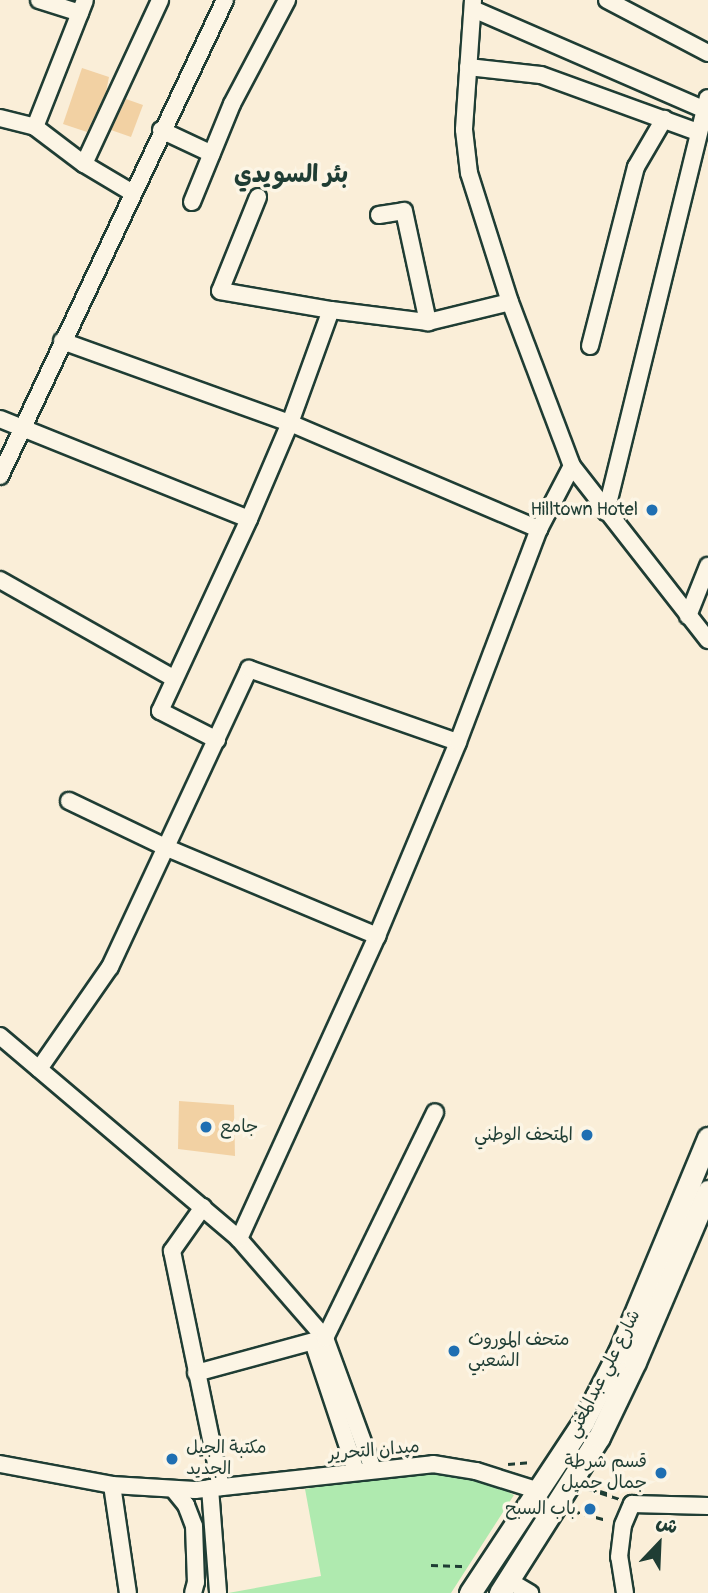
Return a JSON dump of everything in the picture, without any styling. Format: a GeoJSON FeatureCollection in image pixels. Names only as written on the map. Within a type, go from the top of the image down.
{"type":"FeatureCollection","features":[{"type":"Feature","properties":{"kind":"main road","name":"شارع علي عبدالمغني"},"geometry":{"type":"LineString","coordinates":[[470,1593],[583,1422],[619,1352],[708,1138]]}},
{"type":"Feature","properties":{"kind":"main road","name":"شارع علي عبدالمغني"},"geometry":{"type":"LineString","coordinates":[[504,1587],[599,1437],[635,1362],[708,1191]]}},
{"type":"Feature","properties":{"kind":"street"},"geometry":{"type":"LineString","coordinates":[[35,127],[82,6],[39,0]]}},
{"type":"Feature","properties":{"kind":"street"},"geometry":{"type":"LineString","coordinates":[[84,164],[160,0]]}},
{"type":"Feature","properties":{"kind":"street"},"geometry":{"type":"LineString","coordinates":[[0,476],[160,130],[225,0]]}},
{"type":"Feature","properties":{"kind":"street"},"geometry":{"type":"LineString","coordinates":[[192,202],[232,104],[287,0]]}},
{"type":"Feature","properties":{"kind":"street"},"geometry":{"type":"LineString","coordinates":[[607,0],[708,52]]}},
{"type":"Feature","properties":{"kind":"street"},"geometry":{"type":"LineString","coordinates":[[606,512],[707,104],[473,5],[464,130],[469,173],[510,302],[572,466],[606,512],[708,640]]}},
{"type":"Feature","properties":{"kind":"street"},"geometry":{"type":"LineString","coordinates":[[468,66],[541,75],[698,132]]}},
{"type":"Feature","properties":{"kind":"street"},"geometry":{"type":"LineString","coordinates":[[0,118],[35,127],[84,164],[131,192]]}},
{"type":"Feature","properties":{"kind":"street"},"geometry":{"type":"LineString","coordinates":[[590,346],[636,167],[664,120]]}},
{"type":"Feature","properties":{"kind":"street"},"geometry":{"type":"LineString","coordinates":[[160,130],[212,154]]}},
{"type":"Feature","properties":{"kind":"street"},"geometry":{"type":"LineString","coordinates":[[258,197],[220,291],[331,310],[428,322],[510,302]]}},
{"type":"Feature","properties":{"kind":"street"},"geometry":{"type":"LineString","coordinates":[[379,215],[404,211],[428,322]]}},
{"type":"Feature","properties":{"kind":"street"},"geometry":{"type":"LineString","coordinates":[[217,740],[160,711],[249,519],[290,423],[331,310]]}},
{"type":"Feature","properties":{"kind":"street"},"geometry":{"type":"LineString","coordinates":[[62,341],[290,423],[539,529]]}},
{"type":"Feature","properties":{"kind":"street"},"geometry":{"type":"LineString","coordinates":[[0,419],[249,519]]}},
{"type":"Feature","properties":{"kind":"street"},"geometry":{"type":"LineString","coordinates":[[239,1239],[377,936],[458,742],[539,529],[572,466]]}},
{"type":"Feature","properties":{"kind":"street"},"geometry":{"type":"LineString","coordinates":[[688,616],[708,566]]}},
{"type":"Feature","properties":{"kind":"street"},"geometry":{"type":"LineString","coordinates":[[0,580],[173,678]]}},
{"type":"Feature","properties":{"kind":"street"},"geometry":{"type":"LineString","coordinates":[[39,1069],[110,967],[248,669],[458,742]]}},
{"type":"Feature","properties":{"kind":"street"},"geometry":{"type":"LineString","coordinates":[[69,801],[167,848],[377,936]]}},
{"type":"Feature","properties":{"kind":"street"},"geometry":{"type":"LineString","coordinates":[[0,1036],[239,1239],[319,1340],[373,1469]]}},
{"type":"Feature","properties":{"kind":"street"},"geometry":{"type":"LineString","coordinates":[[356,1471],[319,1340],[435,1112]]}},
{"type":"Feature","properties":{"kind":"street"},"geometry":{"type":"LineString","coordinates":[[203,1207],[172,1251],[216,1487],[218,1593]]}},
{"type":"Feature","properties":{"kind":"street"},"geometry":{"type":"LineString","coordinates":[[196,1373],[319,1340]]}},
{"type":"Feature","properties":{"kind":"street","name":"ميدان التحرير"},"geometry":{"type":"LineString","coordinates":[[0,1464],[112,1485],[173,1489],[216,1487],[433,1464],[455,1467],[539,1491]]}},
{"type":"Feature","properties":{"kind":"street"},"geometry":{"type":"LineString","coordinates":[[112,1485],[128,1593]]}},
{"type":"Feature","properties":{"kind":"street"},"geometry":{"type":"LineString","coordinates":[[173,1489],[186,1505],[194,1527],[196,1582],[193,1593]]}},
{"type":"Feature","properties":{"kind":"street"},"geometry":{"type":"LineString","coordinates":[[625,1593],[619,1557],[624,1525],[632,1504],[708,1506]]}},
{"type":"Feature","properties":{"kind":"street"},"geometry":{"type":"LineString","coordinates":[[504,1587],[530,1593]]}},
{"type":"Feature","properties":{"kind":"path"},"geometry":{"type":"LineString","coordinates":[[510,1462],[528,1462]]}},
{"type":"Feature","properties":{"kind":"path"},"geometry":{"type":"LineString","coordinates":[[569,1483],[628,1503],[600,1491]]}},
{"type":"Feature","properties":{"kind":"path"},"geometry":{"type":"LineString","coordinates":[[556,1506],[624,1525]]}},
{"type":"Feature","properties":{"kind":"path"},"geometry":{"type":"LineString","coordinates":[[430,1565],[474,1567]]}},
{"type":"Feature","properties":{"kind":"green space"},"geometry":{"type":"Polygon","coordinates":[[[428,1469],[475,1475],[514,1495],[451,1593],[228,1593],[321,1576],[305,1489],[428,1469]]]}},
{"type":"Feature","properties":{"kind":"building"},"geometry":{"type":"Polygon","coordinates":[[[82,68],[109,77],[106,92],[87,132],[63,124],[82,68]]]}},
{"type":"Feature","properties":{"kind":"building"},"geometry":{"type":"Polygon","coordinates":[[[126,99],[143,105],[131,137],[111,130],[126,99]]]}},
{"type":"Feature","properties":{"kind":"building","name":"جامع"},"geometry":{"type":"Polygon","coordinates":[[[179,1101],[234,1105],[235,1156],[178,1149],[179,1101]]]}},
{"type":"Feature","properties":{"kind":"place","name":"Hilltown Hotel"},"geometry":{"type":"Point","coordinates":[652,510]}},
{"type":"Feature","properties":{"kind":"place","name":"جامع"},"geometry":{"type":"Point","coordinates":[206,1127]}},
{"type":"Feature","properties":{"kind":"place","name":"المتحف الوطني"},"geometry":{"type":"Point","coordinates":[587,1135]}},
{"type":"Feature","properties":{"kind":"place","name":"متحف الموروث الشعبي"},"geometry":{"type":"Point","coordinates":[454,1351]}},
{"type":"Feature","properties":{"kind":"place","name":"مكتبة الجيل الجديد"},"geometry":{"type":"Point","coordinates":[172,1459]}},
{"type":"Feature","properties":{"kind":"place","name":"قسم شرطة جمال جميل"},"geometry":{"type":"Point","coordinates":[661,1473]}},
{"type":"Feature","properties":{"kind":"place","name":"باب السبح"},"geometry":{"type":"Point","coordinates":[590,1509]}},
{"type":"Feature","properties":{"kind":"district","name":"بئر السويدي"},"geometry":{"type":"Point","coordinates":[291,175]}}]}
